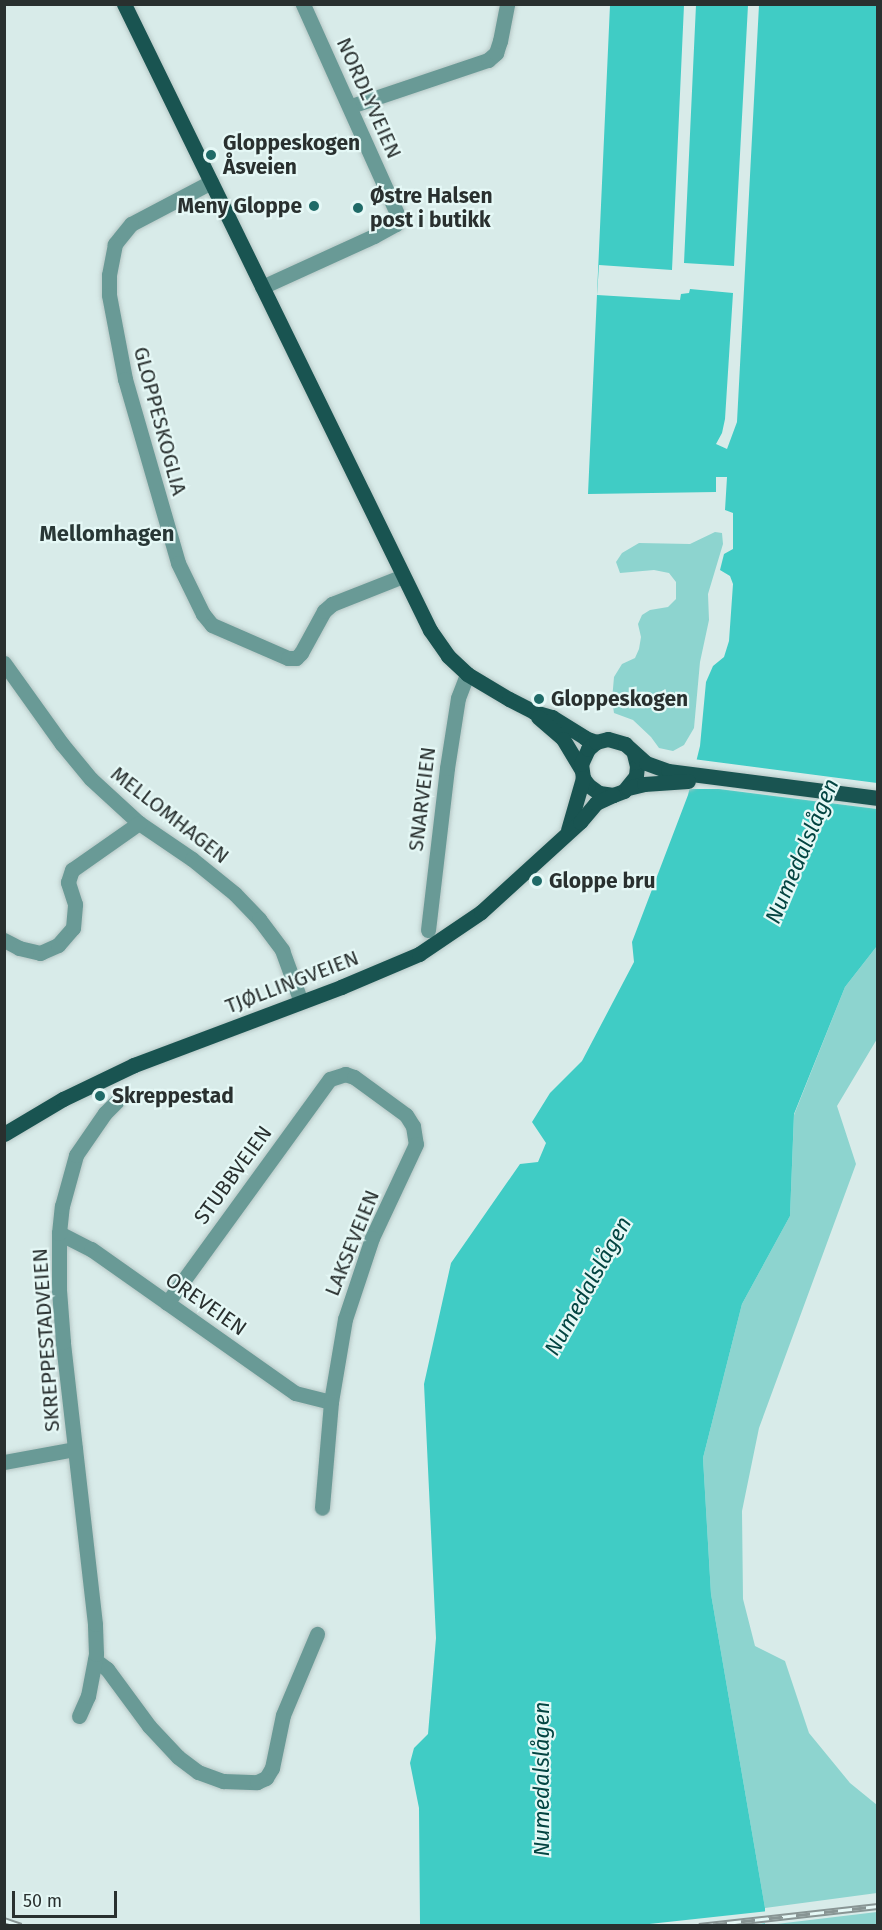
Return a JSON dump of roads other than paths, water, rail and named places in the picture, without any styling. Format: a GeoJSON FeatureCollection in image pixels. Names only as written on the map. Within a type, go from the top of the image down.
{"type":"FeatureCollection","features":[{"type":"Feature","properties":{"kind":"main road"},"geometry":{"type":"LineString","coordinates":[[124,4],[403,576],[443,649],[467,674],[534,712],[563,739],[582,774],[594,790],[613,795],[659,776],[699,781],[714,777],[878,798]]}},
{"type":"Feature","properties":{"kind":"main road"},"geometry":{"type":"LineString","coordinates":[[534,712],[552,717],[585,738],[596,742],[616,740],[625,744],[659,776]]}},
{"type":"Feature","properties":{"kind":"main road"},"geometry":{"type":"LineString","coordinates":[[582,774],[584,756],[596,742]]}},
{"type":"Feature","properties":{"kind":"main road"},"geometry":{"type":"LineString","coordinates":[[628,788],[636,776],[637,766],[634,754]]}},
{"type":"Feature","properties":{"kind":"main road","name":"TJØLLINGVEIEN"},"geometry":{"type":"LineString","coordinates":[[568,830],[582,774]]}},
{"type":"Feature","properties":{"kind":"main road","name":"TJØLLINGVEIEN"},"geometry":{"type":"LineString","coordinates":[[4,1134],[63,1099],[134,1065],[386,969],[441,941],[500,896],[568,830],[580,822],[596,803],[613,795]]}},
{"type":"Feature","properties":{"kind":"street","name":"NORDLYVEIEN"},"geometry":{"type":"LineString","coordinates":[[262,287],[396,224],[399,218],[351,106],[303,4]]}},
{"type":"Feature","properties":{"kind":"street"},"geometry":{"type":"LineString","coordinates":[[351,106],[488,60],[496,53],[507,4]]}},
{"type":"Feature","properties":{"kind":"street","name":"GLOPPESKOGLIA"},"geometry":{"type":"LineString","coordinates":[[211,182],[131,224],[115,244],[109,275],[110,295],[125,379],[178,562],[203,614],[212,625],[288,658],[296,658],[324,611],[332,604],[403,576]]}},
{"type":"Feature","properties":{"kind":"street","name":"MELLOMHAGEN"},"geometry":{"type":"LineString","coordinates":[[4,663],[62,744],[85,771],[139,823],[201,866],[235,894],[259,919],[282,950],[301,1002]]}},
{"type":"Feature","properties":{"kind":"street","name":"SNARVEIEN"},"geometry":{"type":"LineString","coordinates":[[428,930],[447,768],[458,698],[467,674]]}},
{"type":"Feature","properties":{"kind":"street"},"geometry":{"type":"LineString","coordinates":[[4,940],[19,948],[40,953],[58,945],[73,928],[75,904],[68,882],[72,870],[139,823]]}},
{"type":"Feature","properties":{"kind":"street","name":"STUBBVEIEN"},"geometry":{"type":"LineString","coordinates":[[167,1303],[323,1087],[338,1075]]}},
{"type":"Feature","properties":{"kind":"street","name":"LAKSEVEIEN"},"geometry":{"type":"LineString","coordinates":[[322,1508],[331,1402],[345,1318],[357,1275],[416,1144],[413,1126],[406,1115],[354,1077],[338,1075]]}},
{"type":"Feature","properties":{"kind":"street","name":"SKREPPESTADVEIEN"},"geometry":{"type":"LineString","coordinates":[[79,1716],[88,1696],[95,1660],[95,1624],[59,1290],[59,1233],[62,1206],[76,1155],[105,1113],[117,1101]]}},
{"type":"Feature","properties":{"kind":"street","name":"OREVEIEN"},"geometry":{"type":"LineString","coordinates":[[59,1233],[91,1249],[295,1393],[331,1402]]}},
{"type":"Feature","properties":{"kind":"street","name":"SKREPPESTADVEIEN"},"geometry":{"type":"LineString","coordinates":[[4,1462],[75,1449]]}},
{"type":"Feature","properties":{"kind":"street"},"geometry":{"type":"LineString","coordinates":[[95,1660],[107,1669],[149,1726],[178,1757],[198,1772],[223,1781],[257,1782],[266,1778],[272,1768],[284,1715],[317,1634]]}},
{"type":"Feature","properties":{"kind":"water","name":"Numedalslågen"},"geometry":{"type":"Polygon","coordinates":[[[610,5],[877,5],[877,946],[845,987],[794,1114],[790,1216],[742,1304],[703,1458],[711,1594],[765,1908],[765,1925],[420,1925],[419,1808],[410,1763],[414,1748],[428,1734],[436,1638],[424,1384],[451,1263],[520,1164],[538,1162],[546,1143],[532,1122],[550,1093],[582,1061],[634,962],[632,942],[688,795],[700,746],[706,682],[713,666],[724,657],[729,641],[733,584],[730,576],[720,570],[724,554],[733,549],[733,513],[725,510],[727,477],[716,477],[716,492],[588,494],[610,5]]]}},
{"type":"Feature","properties":{"kind":"railway"},"geometry":{"type":"LineString","coordinates":[[699,1926],[878,1906]]}},
{"type":"Feature","properties":{"kind":"railway"},"geometry":{"type":"LineString","coordinates":[[4,1920],[21,1926]]}},
{"type":"Feature","properties":{"kind":"place","name":"Gloppeskogen Åsveien"},"geometry":{"type":"Point","coordinates":[211,155]}},
{"type":"Feature","properties":{"kind":"place","name":"Meny Gloppe"},"geometry":{"type":"Point","coordinates":[314,206]}},
{"type":"Feature","properties":{"kind":"place","name":"Østre Halsen post i butikk"},"geometry":{"type":"Point","coordinates":[358,208]}},
{"type":"Feature","properties":{"kind":"place","name":"Gloppeskogen"},"geometry":{"type":"Point","coordinates":[539,699]}},
{"type":"Feature","properties":{"kind":"place","name":"Gloppe bru"},"geometry":{"type":"Point","coordinates":[537,881]}},
{"type":"Feature","properties":{"kind":"place","name":"Skreppestad"},"geometry":{"type":"Point","coordinates":[100,1096]}},
{"type":"Feature","properties":{"kind":"district","name":"Mellomhagen"},"geometry":{"type":"Point","coordinates":[107,534]}}]}
